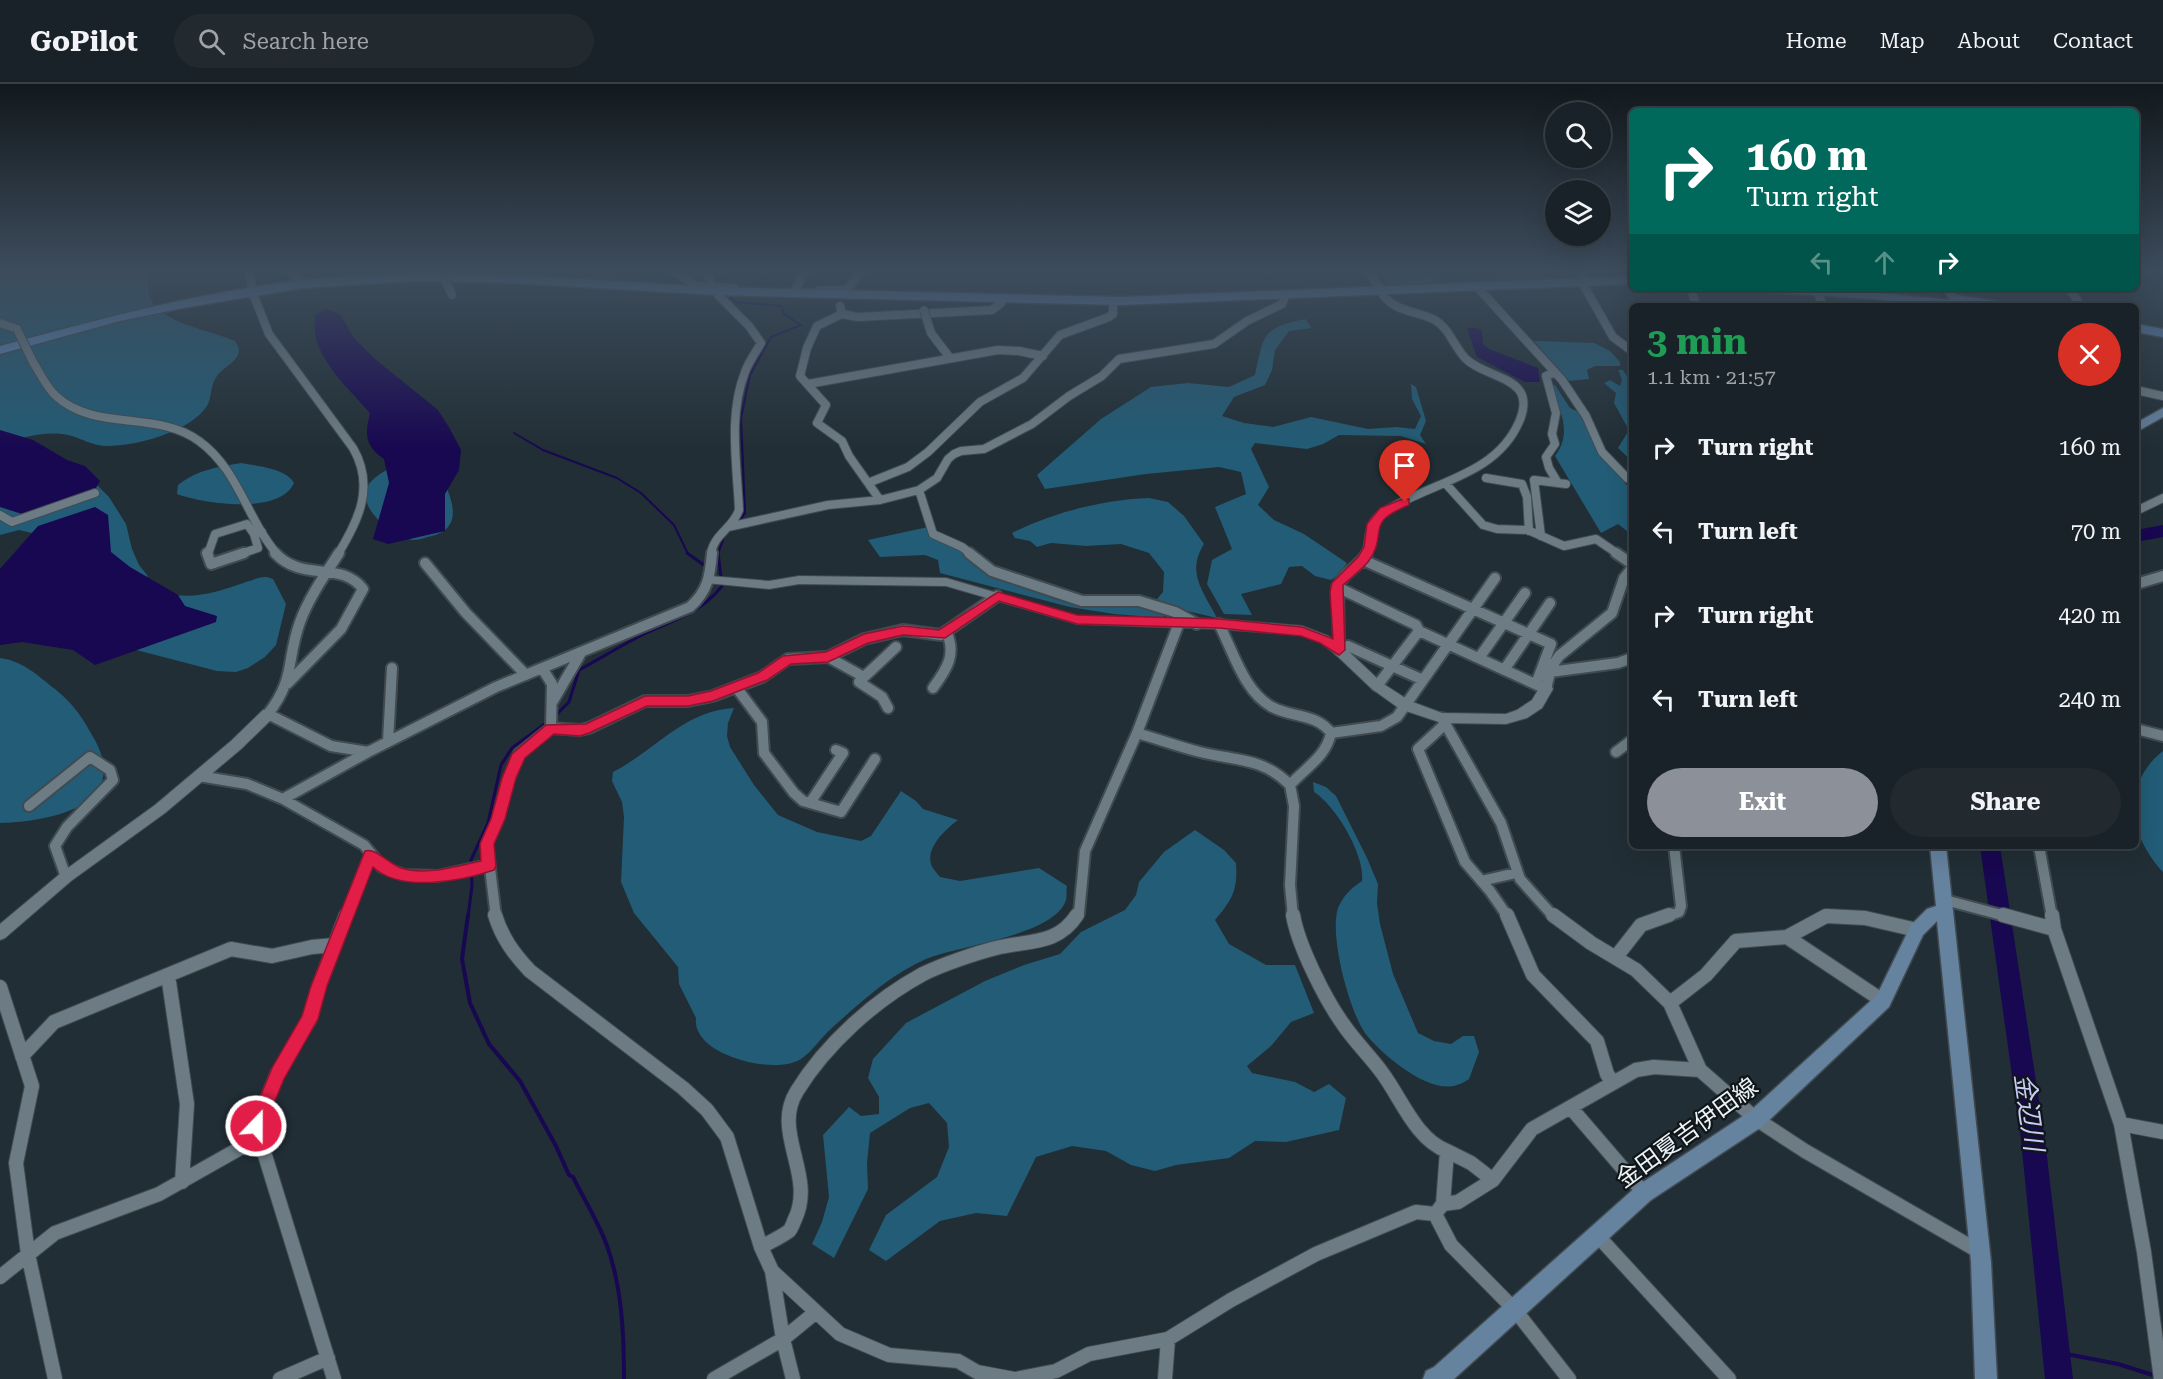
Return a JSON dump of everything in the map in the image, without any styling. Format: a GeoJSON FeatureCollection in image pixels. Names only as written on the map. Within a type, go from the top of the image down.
{"type":"FeatureCollection","features":[{"type":"Feature","properties":{"kind":"main road"},"geometry":{"type":"LineString","coordinates":[[0,352],[78,329]]}},
{"type":"Feature","properties":{"kind":"main road"},"geometry":{"type":"LineString","coordinates":[[2144,329],[2163,333]]}},
{"type":"Feature","properties":{"kind":"main road"},"geometry":{"type":"LineString","coordinates":[[2139,334],[2163,338]]}},
{"type":"Feature","properties":{"kind":"main road"},"geometry":{"type":"LineString","coordinates":[[2139,426],[2163,412]]}},
{"type":"Feature","properties":{"kind":"main road"},"geometry":{"type":"LineString","coordinates":[[1939,849],[1948,905],[1980,1252],[1986,1379]]}},
{"type":"Feature","properties":{"kind":"main road","name":"金田夏吉伊田線"},"geometry":{"type":"LineString","coordinates":[[1434,1379],[1442,1375],[1644,1193],[1756,1119],[1883,1001],[1917,930],[1933,914],[1948,905]]}},
{"type":"Feature","properties":{"kind":"street"},"geometry":{"type":"LineString","coordinates":[[0,933],[66,877],[160,809],[268,714],[287,684],[331,642],[351,616],[363,589],[360,583],[350,575],[301,572],[286,562],[258,533],[247,524],[215,534],[207,552],[211,564],[258,548],[258,533],[235,482],[210,450],[190,434],[159,423],[106,418],[68,405],[56,396],[33,362],[16,329]]}},
{"type":"Feature","properties":{"kind":"street"},"geometry":{"type":"LineString","coordinates":[[267,329],[353,448],[366,482],[363,501],[352,529],[325,573],[298,626],[287,684]]}},
{"type":"Feature","properties":{"kind":"street"},"geometry":{"type":"LineString","coordinates":[[718,581],[712,544],[737,516],[739,510],[736,418],[738,400],[746,371],[761,343],[761,339],[752,329]]}},
{"type":"Feature","properties":{"kind":"street"},"geometry":{"type":"LineString","coordinates":[[815,329],[807,348],[800,376],[826,405],[817,423],[842,441],[849,456],[880,500]]}},
{"type":"Feature","properties":{"kind":"street"},"geometry":{"type":"LineString","coordinates":[[930,329],[950,358]]}},
{"type":"Feature","properties":{"kind":"street"},"geometry":{"type":"LineString","coordinates":[[868,483],[908,467],[928,452],[988,396],[1014,385],[1023,378],[1060,335],[1075,329]]}},
{"type":"Feature","properties":{"kind":"street"},"geometry":{"type":"LineString","coordinates":[[727,527],[828,506],[880,500],[919,490],[937,478],[948,459],[954,454],[961,451],[984,449],[1016,433],[1102,376],[1119,359],[1214,344],[1235,329]]}},
{"type":"Feature","properties":{"kind":"street"},"geometry":{"type":"LineString","coordinates":[[1363,560],[1551,644],[1537,704],[1522,714],[1506,719],[1443,722],[1405,705],[1377,686],[1343,648],[1337,587],[1338,583],[1363,560],[1370,547],[1373,524],[1384,511],[1446,484],[1486,463],[1507,444],[1523,412],[1525,400],[1517,387],[1502,377],[1471,364],[1447,329]]}},
{"type":"Feature","properties":{"kind":"street"},"geometry":{"type":"LineString","coordinates":[[1517,329],[1556,372],[1586,416],[1602,452],[1629,479]]}},
{"type":"Feature","properties":{"kind":"street"},"geometry":{"type":"LineString","coordinates":[[1609,329],[1613,337],[1629,349]]}},
{"type":"Feature","properties":{"kind":"street"},"geometry":{"type":"LineString","coordinates":[[808,384],[1005,348],[1043,356]]}},
{"type":"Feature","properties":{"kind":"street"},"geometry":{"type":"LineString","coordinates":[[1541,536],[1534,480],[1562,484],[1549,468],[1546,457],[1556,444],[1552,434],[1557,419],[1546,375],[1556,372]]}},
{"type":"Feature","properties":{"kind":"street"},"geometry":{"type":"LineString","coordinates":[[2139,391],[2163,396]]}},
{"type":"Feature","properties":{"kind":"street"},"geometry":{"type":"LineString","coordinates":[[1486,478],[1522,484],[1527,497],[1529,531]]}},
{"type":"Feature","properties":{"kind":"street"},"geometry":{"type":"LineString","coordinates":[[1446,484],[1484,525],[1499,531],[1529,531],[1565,547],[1596,539],[1629,562]]}},
{"type":"Feature","properties":{"kind":"street"},"geometry":{"type":"LineString","coordinates":[[919,490],[933,534],[962,547],[992,571],[1082,601],[1139,601],[1175,612],[1197,624]]}},
{"type":"Feature","properties":{"kind":"street"},"geometry":{"type":"LineString","coordinates":[[0,515],[12,522],[95,493]]}},
{"type":"Feature","properties":{"kind":"street"},"geometry":{"type":"LineString","coordinates":[[2139,510],[2163,498]]}},
{"type":"Feature","properties":{"kind":"street"},"geometry":{"type":"LineString","coordinates":[[425,562],[466,613],[526,675]]}},
{"type":"Feature","properties":{"kind":"street"},"geometry":{"type":"LineString","coordinates":[[1541,687],[1554,662],[1610,615],[1618,605],[1625,573],[1629,570]]}},
{"type":"Feature","properties":{"kind":"street"},"geometry":{"type":"LineString","coordinates":[[2139,583],[2163,576]]}},
{"type":"Feature","properties":{"kind":"street"},"geometry":{"type":"LineString","coordinates":[[1331,733],[1381,726],[1397,717],[1496,578]]}},
{"type":"Feature","properties":{"kind":"street"},"geometry":{"type":"LineString","coordinates":[[282,800],[388,741],[496,687],[690,607],[718,581],[769,585],[799,580],[946,582],[1077,620],[1219,624],[1302,631],[1423,680]]}},
{"type":"Feature","properties":{"kind":"street"},"geometry":{"type":"LineString","coordinates":[[1337,587],[1416,625],[1419,631],[1541,687]]}},
{"type":"Feature","properties":{"kind":"street"},"geometry":{"type":"LineString","coordinates":[[1479,658],[1524,593]]}},
{"type":"Feature","properties":{"kind":"street"},"geometry":{"type":"LineString","coordinates":[[551,718],[580,730],[645,701],[688,701],[713,696],[762,676],[788,659],[828,657],[864,639],[903,630],[941,635],[998,596]]}},
{"type":"Feature","properties":{"kind":"street"},"geometry":{"type":"LineString","coordinates":[[1504,670],[1550,603]]}},
{"type":"Feature","properties":{"kind":"street"},"geometry":{"type":"LineString","coordinates":[[761,1247],[790,1230],[799,1211],[802,1195],[801,1175],[794,1155],[788,1119],[796,1092],[845,1033],[896,990],[924,974],[997,948],[1041,942],[1060,934],[1071,925],[1079,913],[1085,851],[1137,733],[1179,623]]}},
{"type":"Feature","properties":{"kind":"street"},"geometry":{"type":"LineString","coordinates":[[1219,624],[1259,698],[1273,708],[1320,722],[1331,733]]}},
{"type":"Feature","properties":{"kind":"street"},"geometry":{"type":"LineString","coordinates":[[933,688],[952,663],[952,640],[946,631]]}},
{"type":"Feature","properties":{"kind":"street"},"geometry":{"type":"LineString","coordinates":[[1377,686],[1419,631]]}},
{"type":"Feature","properties":{"kind":"street"},"geometry":{"type":"LineString","coordinates":[[888,708],[882,697],[860,682],[896,647]]}},
{"type":"Feature","properties":{"kind":"street"},"geometry":{"type":"LineString","coordinates":[[581,653],[566,676],[551,718],[519,754],[509,778],[498,819],[487,844],[484,866],[494,911],[501,934],[514,954],[530,971],[705,1106],[719,1123],[727,1137],[761,1247],[772,1271],[783,1339],[793,1379]]}},
{"type":"Feature","properties":{"kind":"street"},"geometry":{"type":"LineString","coordinates":[[828,657],[864,677]]}},
{"type":"Feature","properties":{"kind":"street"},"geometry":{"type":"LineString","coordinates":[[1550,672],[1618,663],[1629,659]]}},
{"type":"Feature","properties":{"kind":"street"},"geometry":{"type":"LineString","coordinates":[[388,741],[393,668]]}},
{"type":"Feature","properties":{"kind":"street"},"geometry":{"type":"LineString","coordinates":[[542,668],[552,684],[551,718]]}},
{"type":"Feature","properties":{"kind":"street"},"geometry":{"type":"LineString","coordinates":[[736,687],[762,722],[764,753],[794,793],[803,801],[840,812],[875,759]]}},
{"type":"Feature","properties":{"kind":"street"},"geometry":{"type":"LineString","coordinates":[[268,714],[331,746],[368,752]]}},
{"type":"Feature","properties":{"kind":"street"},"geometry":{"type":"LineString","coordinates":[[1443,722],[1501,823],[1516,873],[1556,919],[1572,932],[1636,970],[1670,1003],[1700,1070],[1756,1119],[1805,1151],[1980,1252]]}},
{"type":"Feature","properties":{"kind":"street"},"geometry":{"type":"LineString","coordinates":[[1443,722],[1418,748],[1465,862],[1510,920],[1533,975],[1597,1041],[1606,1074],[1613,1083]]}},
{"type":"Feature","properties":{"kind":"street"},"geometry":{"type":"LineString","coordinates":[[2139,730],[2163,736]]}},
{"type":"Feature","properties":{"kind":"street"},"geometry":{"type":"LineString","coordinates":[[1137,733],[1202,752],[1256,760],[1280,773],[1290,785],[1294,806],[1290,885],[1293,918],[1300,944],[1342,1023],[1384,1076],[1418,1127],[1434,1146],[1471,1163],[1493,1180]]}},
{"type":"Feature","properties":{"kind":"street"},"geometry":{"type":"LineString","coordinates":[[1290,785],[1329,744],[1331,733]]}},
{"type":"Feature","properties":{"kind":"street"},"geometry":{"type":"LineString","coordinates":[[1616,752],[1629,742]]}},
{"type":"Feature","properties":{"kind":"street"},"geometry":{"type":"LineString","coordinates":[[810,803],[843,753],[836,750]]}},
{"type":"Feature","properties":{"kind":"street"},"geometry":{"type":"LineString","coordinates":[[29,806],[90,757],[110,770],[113,780],[106,791],[72,818],[60,834],[55,846],[66,877]]}},
{"type":"Feature","properties":{"kind":"street"},"geometry":{"type":"LineString","coordinates":[[199,776],[247,784],[282,800],[364,845],[382,867],[404,875],[438,876],[484,866]]}},
{"type":"Feature","properties":{"kind":"street"},"geometry":{"type":"LineString","coordinates":[[1616,957],[1641,925],[1678,912],[1681,906],[1674,849]]}},
{"type":"Feature","properties":{"kind":"street"},"geometry":{"type":"LineString","coordinates":[[2040,849],[2054,929],[2121,1124],[2144,1252],[2161,1379]]}},
{"type":"Feature","properties":{"kind":"street"},"geometry":{"type":"LineString","coordinates":[[334,1379],[256,1126],[278,1074],[310,1019],[319,986],[370,855]]}},
{"type":"Feature","properties":{"kind":"street"},"geometry":{"type":"LineString","coordinates":[[1481,882],[1516,873]]}},
{"type":"Feature","properties":{"kind":"street"},"geometry":{"type":"LineString","coordinates":[[1948,905],[2054,929]]}},
{"type":"Feature","properties":{"kind":"street"},"geometry":{"type":"LineString","coordinates":[[1670,1003],[1697,985],[1724,958],[1736,941],[1787,937],[1826,916],[1856,917],[1917,930]]}},
{"type":"Feature","properties":{"kind":"street"},"geometry":{"type":"LineString","coordinates":[[1787,937],[1883,1001]]}},
{"type":"Feature","properties":{"kind":"street"},"geometry":{"type":"LineString","coordinates":[[22,1056],[54,1022],[231,949],[272,956],[312,947],[335,945]]}},
{"type":"Feature","properties":{"kind":"street"},"geometry":{"type":"LineString","coordinates":[[168,975],[187,1104],[182,1182]]}},
{"type":"Feature","properties":{"kind":"street"},"geometry":{"type":"LineString","coordinates":[[0,987],[32,1086],[16,1163],[28,1254],[55,1379]]}},
{"type":"Feature","properties":{"kind":"street"},"geometry":{"type":"LineString","coordinates":[[772,1271],[840,1334],[889,1355],[958,1361],[978,1376],[1015,1379],[1056,1371],[1089,1354],[1168,1340],[1231,1300],[1316,1254],[1416,1212],[1439,1209],[1470,1196],[1493,1180],[1532,1129],[1636,1070],[1654,1067],[1700,1070]]}},
{"type":"Feature","properties":{"kind":"street"},"geometry":{"type":"LineString","coordinates":[[1571,1108],[1644,1193]]}},
{"type":"Feature","properties":{"kind":"street"},"geometry":{"type":"LineString","coordinates":[[2121,1124],[2163,1132]]}},
{"type":"Feature","properties":{"kind":"street"},"geometry":{"type":"LineString","coordinates":[[0,1277],[55,1233],[159,1194],[258,1138]]}},
{"type":"Feature","properties":{"kind":"street"},"geometry":{"type":"LineString","coordinates":[[1447,1151],[1439,1209],[1451,1245],[1515,1310],[1569,1379]]}},
{"type":"Feature","properties":{"kind":"street"},"geometry":{"type":"LineString","coordinates":[[1597,1235],[1729,1379]]}},
{"type":"Feature","properties":{"kind":"street"},"geometry":{"type":"LineString","coordinates":[[714,1379],[783,1339],[816,1312]]}},
{"type":"Feature","properties":{"kind":"street"},"geometry":{"type":"LineString","coordinates":[[1165,1379],[1168,1340]]}},
{"type":"Feature","properties":{"kind":"street"},"geometry":{"type":"LineString","coordinates":[[280,1379],[328,1358]]}},
{"type":"Feature","properties":{"kind":"shaded area"},"geometry":{"type":"Polygon","coordinates":[[[0,329],[201,329],[235,341],[238,347],[237,357],[215,380],[207,406],[188,423],[162,436],[107,446],[68,435],[51,433],[0,444],[0,329]]]}},
{"type":"Feature","properties":{"kind":"shaded area"},"geometry":{"type":"Polygon","coordinates":[[[315,329],[349,329],[354,338],[375,359],[438,410],[461,450],[459,470],[445,494],[445,531],[388,544],[373,539],[389,483],[384,459],[369,444],[367,427],[370,413],[331,368],[317,342],[315,329]]]}},
{"type":"Feature","properties":{"kind":"shaded area"},"geometry":{"type":"Polygon","coordinates":[[[1301,329],[1289,331],[1275,350],[1272,370],[1265,385],[1234,397],[1222,416],[1244,423],[1273,427],[1311,417],[1368,429],[1396,427],[1415,429],[1421,416],[1412,399],[1411,384],[1416,387],[1426,421],[1420,435],[1426,444],[1401,436],[1339,435],[1323,444],[1307,449],[1255,443],[1251,449],[1269,487],[1258,505],[1274,520],[1304,534],[1347,563],[1331,580],[1315,576],[1302,566],[1289,567],[1281,584],[1241,594],[1252,615],[1224,614],[1207,584],[1212,560],[1232,549],[1215,507],[1246,494],[1241,472],[1219,467],[1146,474],[1045,489],[1037,475],[1101,419],[1151,387],[1188,383],[1229,387],[1255,375],[1263,342],[1273,330],[1301,329]]]}},
{"type":"Feature","properties":{"kind":"shaded area"},"geometry":{"type":"Polygon","coordinates":[[[1467,329],[1482,330],[1483,344],[1489,349],[1538,368],[1540,382],[1525,382],[1477,357],[1467,329]]]}},
{"type":"Feature","properties":{"kind":"shaded area"},"geometry":{"type":"Polygon","coordinates":[[[1534,341],[1594,343],[1610,351],[1620,362],[1620,366],[1595,366],[1587,370],[1589,379],[1569,381],[1534,341]]]}},
{"type":"Feature","properties":{"kind":"shaded area"},"geometry":{"type":"Polygon","coordinates":[[[1618,370],[1623,370],[1629,380],[1629,430],[1614,403],[1616,393],[1604,383],[1610,380],[1620,386],[1622,380],[1618,370]]]}},
{"type":"Feature","properties":{"kind":"shaded area"},"geometry":{"type":"Polygon","coordinates":[[[1550,385],[1555,385],[1570,408],[1581,413],[1594,443],[1629,488],[1629,533],[1618,524],[1601,533],[1555,456],[1563,438],[1561,412],[1550,385]]]}},
{"type":"Feature","properties":{"kind":"shaded area"},"geometry":{"type":"Polygon","coordinates":[[[0,430],[33,440],[67,460],[85,466],[100,481],[96,488],[22,514],[0,507],[0,430]]]}},
{"type":"Feature","properties":{"kind":"shaded area"},"geometry":{"type":"Polygon","coordinates":[[[1629,430],[1629,458],[1618,448],[1629,430]]]}},
{"type":"Feature","properties":{"kind":"shaded area"},"geometry":{"type":"Polygon","coordinates":[[[241,463],[278,471],[294,483],[286,493],[274,500],[258,503],[222,503],[177,494],[178,485],[192,476],[241,463]]]}},
{"type":"Feature","properties":{"kind":"shaded area"},"geometry":{"type":"Polygon","coordinates":[[[400,463],[438,472],[453,508],[449,525],[443,531],[418,540],[406,538],[388,528],[372,513],[365,496],[369,484],[377,476],[400,463]]]}},
{"type":"Feature","properties":{"kind":"shaded area"},"geometry":{"type":"Polygon","coordinates":[[[0,466],[97,485],[109,497],[126,524],[132,549],[150,585],[161,591],[173,595],[197,595],[260,578],[273,579],[286,604],[276,645],[265,657],[248,668],[236,672],[217,671],[117,645],[36,534],[19,530],[0,535],[0,466]]]}},
{"type":"Feature","properties":{"kind":"shaded area"},"geometry":{"type":"Polygon","coordinates":[[[1149,498],[1168,502],[1184,516],[1204,544],[1196,564],[1198,582],[1217,618],[1157,604],[1157,599],[1163,592],[1164,572],[1149,553],[1121,544],[1086,546],[1051,543],[1037,547],[1030,541],[1015,538],[1012,533],[1079,508],[1114,501],[1149,498]]]}},
{"type":"Feature","properties":{"kind":"shaded area"},"geometry":{"type":"Polygon","coordinates":[[[95,507],[108,515],[111,552],[130,567],[178,595],[185,606],[217,616],[216,622],[95,665],[73,650],[22,642],[0,645],[0,569],[38,526],[95,507]]]}},
{"type":"Feature","properties":{"kind":"shaded area"},"geometry":{"type":"Polygon","coordinates":[[[928,527],[990,573],[1082,603],[1137,603],[1165,612],[1163,618],[1070,607],[940,573],[938,560],[925,555],[880,557],[868,540],[928,527]]]}},
{"type":"Feature","properties":{"kind":"shaded area"},"geometry":{"type":"Polygon","coordinates":[[[0,658],[23,665],[55,689],[76,710],[92,735],[102,759],[103,778],[95,793],[81,805],[42,819],[0,823],[0,658]]]}},
{"type":"Feature","properties":{"kind":"shaded area"},"geometry":{"type":"Polygon","coordinates":[[[734,708],[728,723],[727,736],[730,747],[754,785],[778,815],[817,832],[861,841],[871,836],[901,791],[923,809],[958,820],[943,833],[931,851],[931,864],[940,877],[960,881],[1039,868],[1067,886],[1066,900],[1058,912],[1044,923],[1003,938],[940,954],[901,972],[854,1008],[805,1056],[792,1063],[770,1065],[747,1062],[717,1050],[699,1033],[696,1018],[679,984],[678,967],[634,913],[621,882],[624,817],[622,802],[612,781],[613,772],[685,724],[700,716],[734,708]]]}},
{"type":"Feature","properties":{"kind":"shaded area"},"geometry":{"type":"Polygon","coordinates":[[[2163,751],[2163,872],[2152,858],[2139,832],[2139,783],[2150,764],[2163,751]]]}},
{"type":"Feature","properties":{"kind":"shaded area"},"geometry":{"type":"Polygon","coordinates":[[[1313,782],[1326,787],[1336,796],[1378,884],[1377,903],[1380,924],[1393,974],[1418,1033],[1434,1041],[1451,1044],[1463,1036],[1474,1036],[1479,1052],[1469,1079],[1462,1083],[1446,1086],[1433,1084],[1406,1071],[1372,1042],[1359,1022],[1342,972],[1336,936],[1336,920],[1342,900],[1362,881],[1362,870],[1354,845],[1340,819],[1314,792],[1313,782]]]}},
{"type":"Feature","properties":{"kind":"shaded area"},"geometry":{"type":"Polygon","coordinates":[[[1195,830],[1224,850],[1236,863],[1233,894],[1215,920],[1229,944],[1266,965],[1295,965],[1314,1013],[1291,1022],[1271,1046],[1247,1066],[1252,1073],[1295,1082],[1314,1092],[1329,1084],[1346,1098],[1339,1130],[1286,1142],[1255,1141],[1229,1158],[1176,1165],[1155,1171],[1131,1165],[1106,1151],[1072,1146],[1036,1157],[1007,1216],[976,1213],[940,1221],[886,1261],[869,1250],[886,1215],[937,1177],[949,1147],[947,1123],[929,1103],[910,1108],[870,1133],[867,1163],[868,1189],[834,1258],[812,1244],[822,1222],[829,1197],[823,1135],[849,1107],[861,1116],[879,1114],[879,1097],[868,1078],[873,1059],[906,1023],[985,981],[1024,965],[1060,954],[1081,932],[1125,910],[1136,895],[1139,882],[1164,852],[1195,830]]]}},
{"type":"Feature","properties":{"kind":"waterway"},"geometry":{"type":"LineString","coordinates":[[739,522],[745,513],[741,418],[750,375],[771,337],[790,329]]}},
{"type":"Feature","properties":{"kind":"waterway"},"geometry":{"type":"LineString","coordinates":[[514,433],[543,450],[617,478],[641,493],[674,525],[688,554]]}},
{"type":"Feature","properties":{"kind":"waterway","name":"金辺川"},"geometry":{"type":"LineString","coordinates":[[2139,535],[2163,531]]}},
{"type":"Feature","properties":{"kind":"waterway"},"geometry":{"type":"LineString","coordinates":[[718,554],[724,537]]}},
{"type":"Feature","properties":{"kind":"waterway"},"geometry":{"type":"LineString","coordinates":[[688,554],[708,568]]}},
{"type":"Feature","properties":{"kind":"waterway"},"geometry":{"type":"LineString","coordinates":[[554,717],[569,702],[579,670],[636,638],[686,615],[714,595],[722,586],[718,554]]}},
{"type":"Feature","properties":{"kind":"waterway"},"geometry":{"type":"LineString","coordinates":[[468,917],[472,886],[471,860],[488,823],[501,765],[512,748],[549,721]]}},
{"type":"Feature","properties":{"kind":"waterway","name":"金辺川"},"geometry":{"type":"LineString","coordinates":[[1990,849],[2033,1140],[2059,1379]]}},
{"type":"Feature","properties":{"kind":"waterway"},"geometry":{"type":"LineString","coordinates":[[468,915],[462,959],[470,1003],[489,1044],[520,1081],[556,1146],[569,1175],[573,1177],[595,1218],[606,1243],[619,1293],[624,1379]]}},
{"type":"Feature","properties":{"kind":"waterway"},"geometry":{"type":"LineString","coordinates":[[2056,1352],[2118,1364],[2156,1376]]}},
{"type":"Feature","properties":{"kind":"route"},"geometry":{"type":"LineString","coordinates":[[256,1126],[278,1074],[310,1019],[319,986],[370,855],[382,867],[404,875],[438,876],[488,866],[487,844],[498,819],[509,778],[519,754],[551,728],[580,730],[589,728],[645,701],[688,701],[713,696],[762,676],[788,659],[828,657],[864,639],[903,630],[941,635],[998,596],[1077,620],[1219,624],[1302,631],[1324,639],[1339,650],[1336,592],[1338,583],[1363,560],[1370,547],[1373,524],[1384,511],[1405,502]]}}]}
